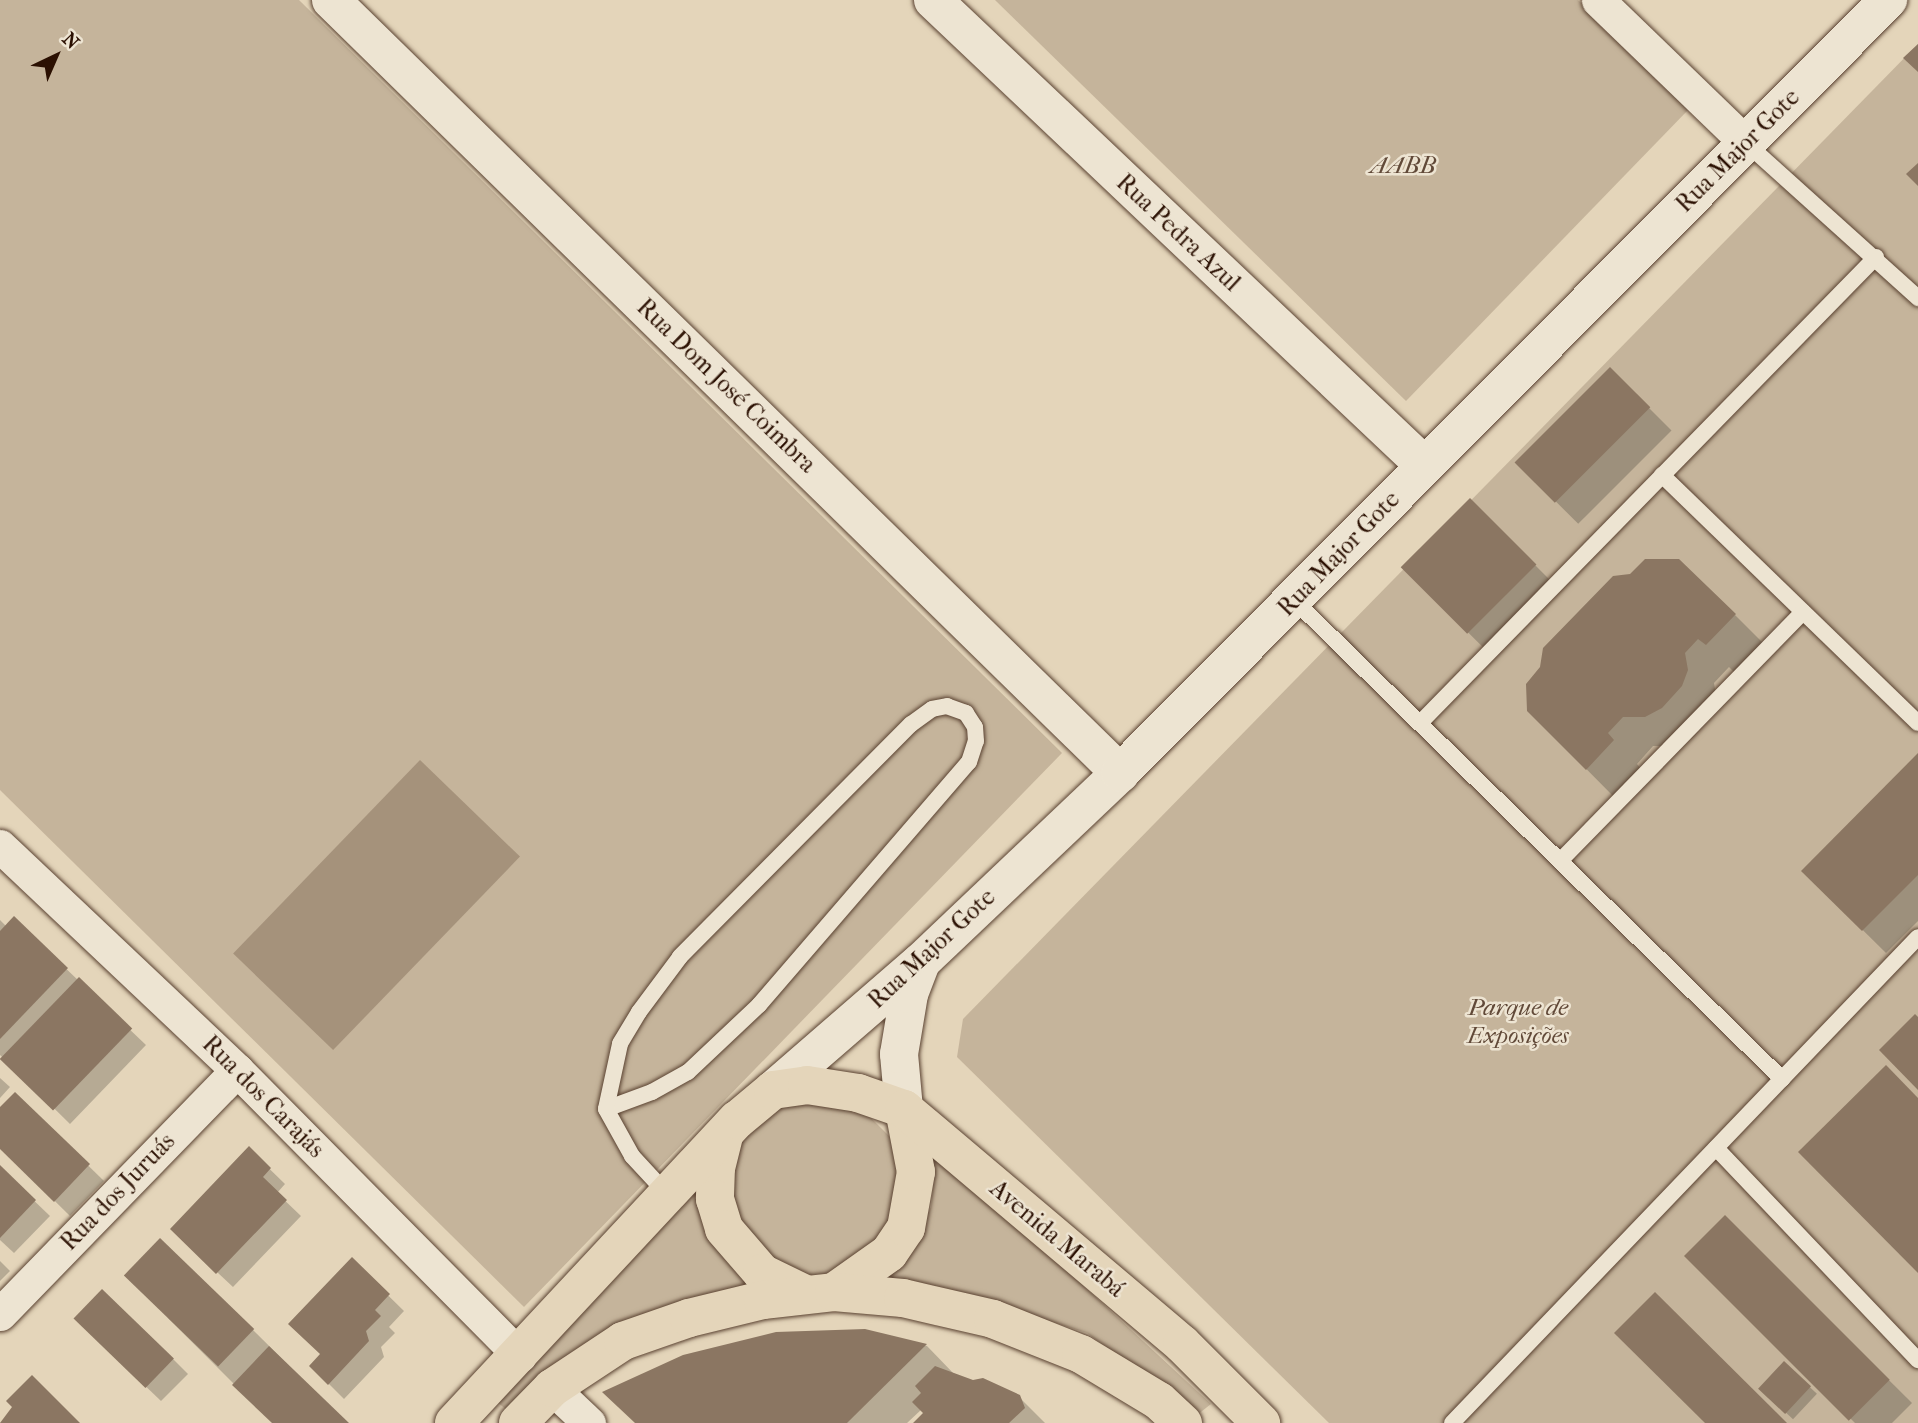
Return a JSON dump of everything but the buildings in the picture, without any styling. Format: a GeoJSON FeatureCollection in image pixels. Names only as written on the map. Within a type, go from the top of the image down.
{"type":"FeatureCollection","features":[{"type":"Feature","properties":{"kind":"main road","name":"Avenida Marabá"},"geometry":{"type":"LineString","coordinates":[[773,1090],[833,1087],[904,1109],[1182,1344],[1261,1423]]}},
{"type":"Feature","properties":{"kind":"main road","name":"Rua Major Gote"},"geometry":{"type":"LineString","coordinates":[[454,1423],[520,1356],[725,1134],[773,1090]]}},
{"type":"Feature","properties":{"kind":"main road"},"geometry":{"type":"LineString","coordinates":[[725,1134],[716,1167],[715,1199],[724,1229],[762,1273],[820,1293],[889,1253],[906,1228],[916,1172],[904,1109]]}},
{"type":"Feature","properties":{"kind":"main road"},"geometry":{"type":"LineString","coordinates":[[518,1423],[552,1388],[623,1342],[688,1318],[820,1293],[903,1298],[992,1319],[1081,1354],[1159,1401],[1184,1423]]}},
{"type":"Feature","properties":{"kind":"street","name":"Rua Dom José Coimbra"},"geometry":{"type":"LineString","coordinates":[[331,0],[1120,773]]}},
{"type":"Feature","properties":{"kind":"street","name":"Rua Pedra Azul"},"geometry":{"type":"LineString","coordinates":[[933,0],[1424,465]]}},
{"type":"Feature","properties":{"kind":"street"},"geometry":{"type":"LineString","coordinates":[[1598,0],[1746,143]]}},
{"type":"Feature","properties":{"kind":"street","name":"Rua Major Gote"},"geometry":{"type":"LineString","coordinates":[[773,1090],[921,962],[1120,773],[1888,0]]}},
{"type":"Feature","properties":{"kind":"street","name":"Rua dos Carajás"},"geometry":{"type":"LineString","coordinates":[[0,845],[237,1069],[520,1356]]}},
{"type":"Feature","properties":{"kind":"street"},"geometry":{"type":"LineString","coordinates":[[904,1109],[901,1033],[921,962]]}},
{"type":"Feature","properties":{"kind":"street","name":"Rua dos Juruás"},"geometry":{"type":"LineString","coordinates":[[0,1314],[237,1069]]}},
{"type":"Feature","properties":{"kind":"street"},"geometry":{"type":"LineString","coordinates":[[552,1388],[589,1423]]}},
{"type":"Feature","properties":{"kind":"lane"},"geometry":{"type":"LineString","coordinates":[[1746,143],[1876,257],[1918,298]]}},
{"type":"Feature","properties":{"kind":"lane"},"geometry":{"type":"LineString","coordinates":[[1420,723],[1876,257]]}},
{"type":"Feature","properties":{"kind":"lane"},"geometry":{"type":"LineString","coordinates":[[1662,475],[1918,723]]}},
{"type":"Feature","properties":{"kind":"lane"},"geometry":{"type":"LineString","coordinates":[[1294,600],[1782,1079]]}},
{"type":"Feature","properties":{"kind":"lane"},"geometry":{"type":"LineString","coordinates":[[1560,861],[1804,612]]}},
{"type":"Feature","properties":{"kind":"lane"},"geometry":{"type":"LineString","coordinates":[[606,1109],[652,1092],[688,1072],[759,1006],[969,762],[976,741],[975,727],[967,713],[947,706],[932,709],[911,724],[680,957],[620,1044],[606,1109],[632,1156],[670,1196]]}},
{"type":"Feature","properties":{"kind":"lane"},"geometry":{"type":"LineString","coordinates":[[1452,1423],[1918,937]]}},
{"type":"Feature","properties":{"kind":"lane"},"geometry":{"type":"LineString","coordinates":[[1716,1149],[1918,1360]]}},
{"type":"Feature","properties":{"kind":"green space"},"geometry":{"type":"Polygon","coordinates":[[[0,0],[299,0],[1062,753],[524,1307],[0,790],[0,0]]]}},
{"type":"Feature","properties":{"kind":"green space","name":"AABB"},"geometry":{"type":"Polygon","coordinates":[[[995,0],[1578,0],[1690,108],[1406,401],[995,0]]]}},
{"type":"Feature","properties":{"kind":"green space","name":"Parque de Exposições"},"geometry":{"type":"Polygon","coordinates":[[[1918,44],[1918,1423],[1329,1423],[957,1057],[963,1019],[1918,44]]]}},
{"type":"Feature","properties":{"kind":"green space"},"geometry":{"type":"Polygon","coordinates":[[[811,1099],[868,1115],[889,1136],[902,1163],[900,1218],[839,1273],[811,1275],[783,1269],[741,1232],[730,1174],[739,1146],[757,1123],[782,1106],[811,1099]]]}},
{"type":"Feature","properties":{"kind":"green space"},"geometry":{"type":"Polygon","coordinates":[[[922,1138],[1211,1404],[1197,1415],[1087,1333],[951,1290],[864,1285],[912,1244],[931,1207],[934,1175],[922,1138]]]}},
{"type":"Feature","properties":{"kind":"green space"},"geometry":{"type":"Polygon","coordinates":[[[702,1185],[771,1287],[507,1410],[497,1402],[702,1185]]]}},
{"type":"Feature","properties":{"kind":"shaded area"},"geometry":{"type":"Polygon","coordinates":[[[420,760],[520,857],[333,1050],[233,954],[420,760]]]}}]}
